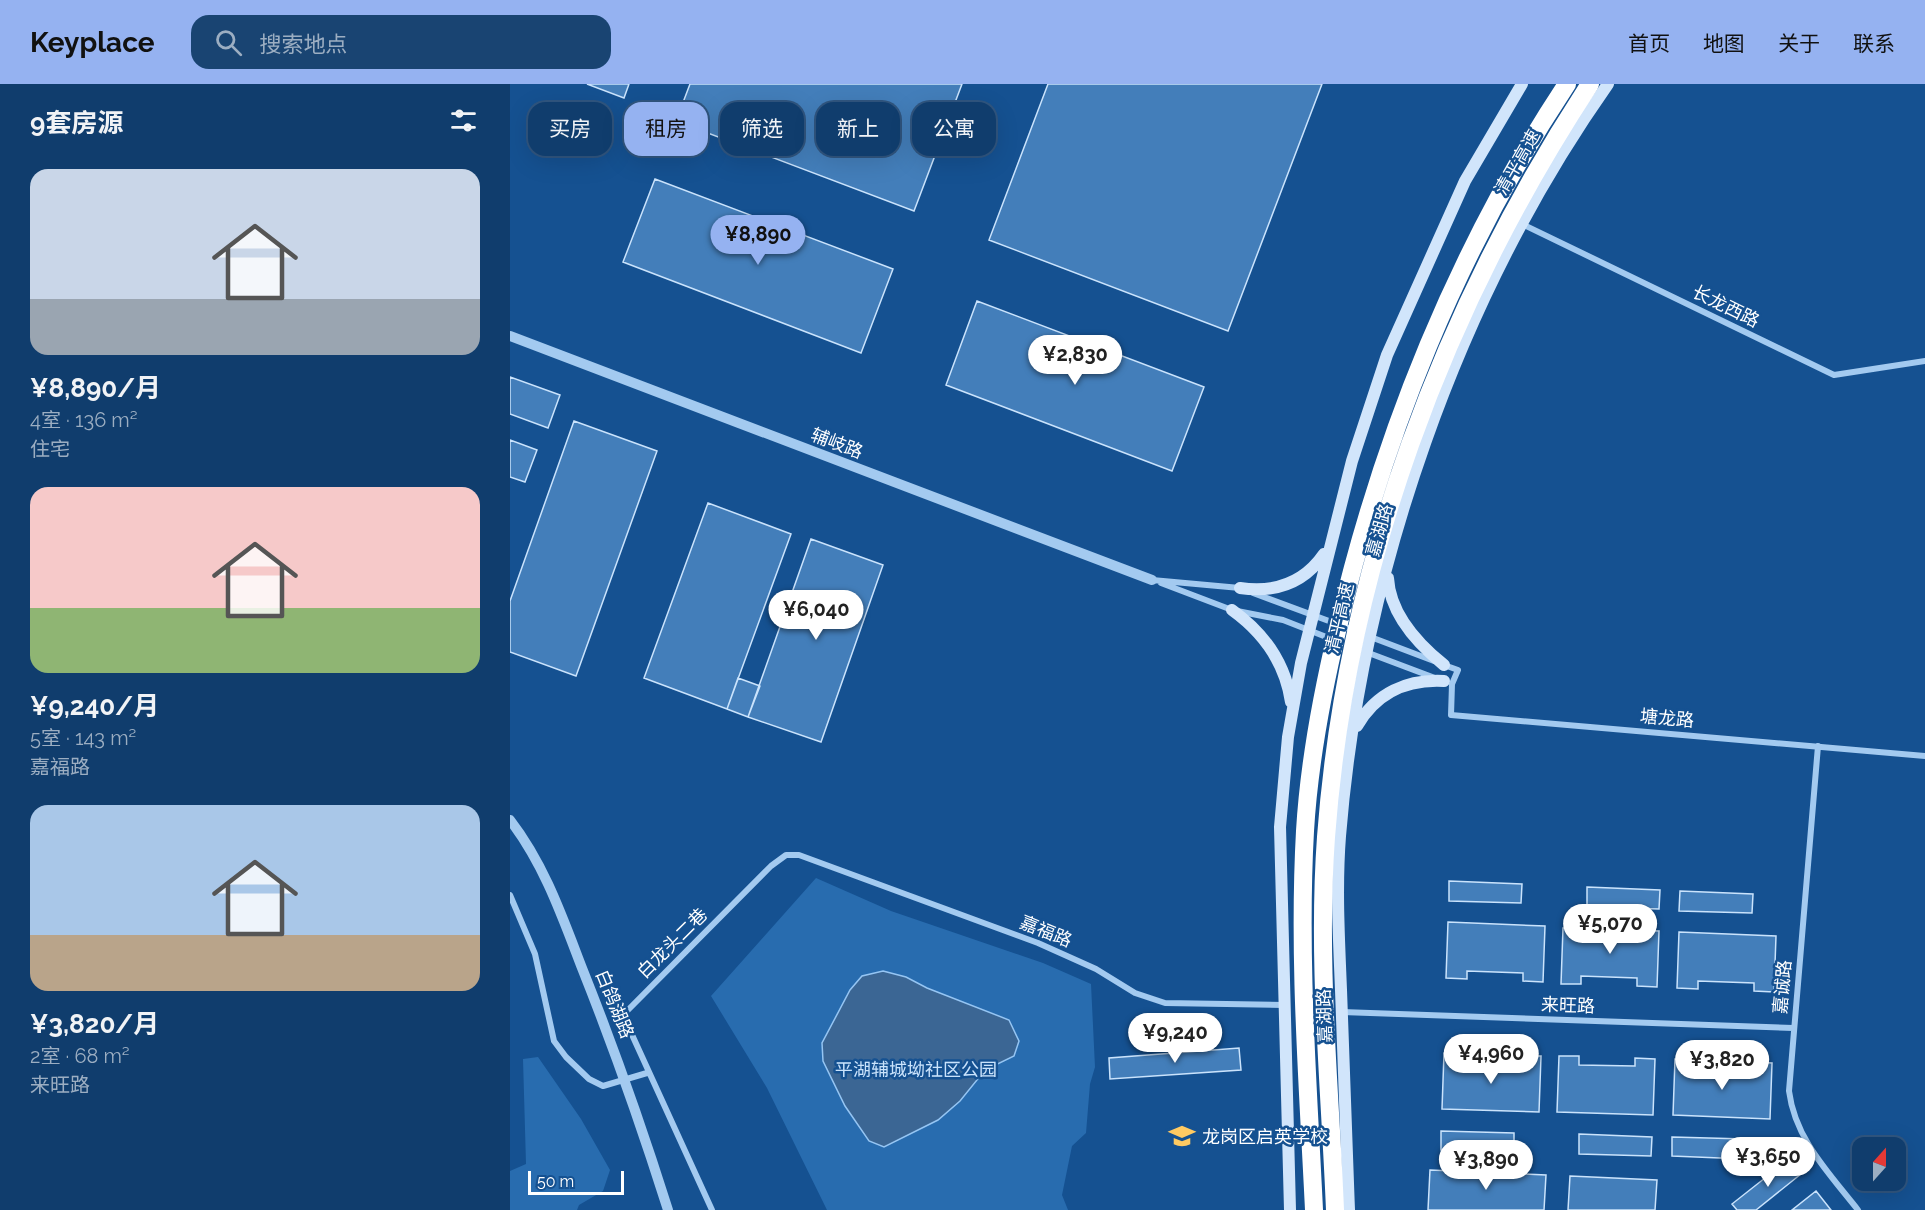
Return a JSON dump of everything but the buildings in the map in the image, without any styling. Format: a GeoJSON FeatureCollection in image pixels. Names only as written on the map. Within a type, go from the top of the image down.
{"type":"FeatureCollection","features":[{"type":"Feature","properties":{"kind":"highway","name":"清平高速"},"geometry":{"type":"LineString","coordinates":[[1314,1210],[1303,963],[1303,873],[1311,769],[1329,666],[1360,542],[1409,391],[1489,218],[1528,145],[1567,84]]}},
{"type":"Feature","properties":{"kind":"highway","name":"清平高速"},"geometry":{"type":"LineString","coordinates":[[1335,1210],[1324,900],[1332,779],[1348,672],[1359,622],[1406,457],[1443,361],[1523,191],[1590,84]]}},
{"type":"Feature","properties":{"kind":"main road"},"geometry":{"type":"LineString","coordinates":[[1290,1210],[1280,827],[1282,780],[1292,711],[1308,630],[1366,416],[1403,317],[1465,181],[1522,84]]}},
{"type":"Feature","properties":{"kind":"main road","name":"嘉湖路"},"geometry":{"type":"LineString","coordinates":[[1349,1210],[1337,886],[1346,779],[1369,653],[1388,567],[1423,450],[1444,394],[1521,224],[1545,181],[1608,84]]}},
{"type":"Feature","properties":{"kind":"main road"},"geometry":{"type":"LineString","coordinates":[[1240,588],[1269,590],[1294,581],[1316,565],[1330,542]]}},
{"type":"Feature","properties":{"kind":"main road"},"geometry":{"type":"LineString","coordinates":[[1388,567],[1391,596],[1402,619],[1419,643],[1444,665]]}},
{"type":"Feature","properties":{"kind":"main road"},"geometry":{"type":"LineString","coordinates":[[1232,610],[1255,628],[1274,652],[1286,679],[1292,711]]}},
{"type":"Feature","properties":{"kind":"main road"},"geometry":{"type":"LineString","coordinates":[[1354,732],[1369,708],[1390,692],[1416,682],[1448,683]]}},
{"type":"Feature","properties":{"kind":"street","name":"长龙西路"},"geometry":{"type":"LineString","coordinates":[[1521,224],[1834,375],[1925,361]]}},
{"type":"Feature","properties":{"kind":"street","name":"辅岐路"},"geometry":{"type":"LineString","coordinates":[[510,336],[1152,580]]}},
{"type":"Feature","properties":{"kind":"street"},"geometry":{"type":"LineString","coordinates":[[1152,580],[1240,588],[1444,665]]}},
{"type":"Feature","properties":{"kind":"street"},"geometry":{"type":"LineString","coordinates":[[1152,580],[1232,610],[1283,620],[1338,641]]}},
{"type":"Feature","properties":{"kind":"street"},"geometry":{"type":"LineString","coordinates":[[1348,645],[1448,683]]}},
{"type":"Feature","properties":{"kind":"street","name":"塘龙路"},"geometry":{"type":"LineString","coordinates":[[1444,665],[1458,670],[1448,683],[1451,715],[1925,756]]}},
{"type":"Feature","properties":{"kind":"street","name":"嘉诚路"},"geometry":{"type":"LineString","coordinates":[[1818,746],[1789,1091],[1791,1112],[1812,1151],[1858,1210]]}},
{"type":"Feature","properties":{"kind":"street","name":"白鸽湖路"},"geometry":{"type":"LineString","coordinates":[[510,820],[528,845],[551,888],[627,1080],[669,1210]]}},
{"type":"Feature","properties":{"kind":"street","name":"白龙头二巷"},"geometry":{"type":"LineString","coordinates":[[712,1210],[623,1018],[626,1010],[780,858],[792,854],[799,855]]}},
{"type":"Feature","properties":{"kind":"street","name":"嘉福路"},"geometry":{"type":"LineString","coordinates":[[799,855],[1038,943],[1096,969],[1122,987],[1149,999],[1165,1003],[1284,1005]]}},
{"type":"Feature","properties":{"kind":"street"},"geometry":{"type":"LineString","coordinates":[[510,895],[535,954],[551,1033],[559,1049],[596,1083],[603,1086],[647,1073]]}},
{"type":"Feature","properties":{"kind":"street","name":"来旺路"},"geometry":{"type":"LineString","coordinates":[[1342,1012],[1793,1028]]}},
{"type":"Feature","properties":{"kind":"green space","name":"平湖辅城坳社区公园"},"geometry":{"type":"Polygon","coordinates":[[[816,878],[891,911],[1043,963],[1091,984],[1095,1067],[1090,1084],[1086,1133],[1072,1146],[1062,1195],[1068,1210],[827,1210],[767,1088],[711,996],[816,878]]]}},
{"type":"Feature","properties":{"kind":"green space"},"geometry":{"type":"Polygon","coordinates":[[[538,1057],[581,1119],[610,1170],[603,1191],[579,1205],[577,1210],[510,1210],[510,1171],[526,1164],[523,1059],[538,1057]]]}},
{"type":"Feature","properties":{"kind":"shaded area"},"geometry":{"type":"Polygon","coordinates":[[[883,971],[906,977],[927,988],[1009,1020],[1019,1041],[1014,1056],[985,1070],[960,1101],[938,1120],[884,1147],[869,1141],[845,1106],[823,1061],[822,1043],[850,990],[862,976],[883,971]]]}},
{"type":"Feature","properties":{"kind":"place","name":"龙岗区启英学校"},"geometry":{"type":"Point","coordinates":[1182,1136]}}]}
